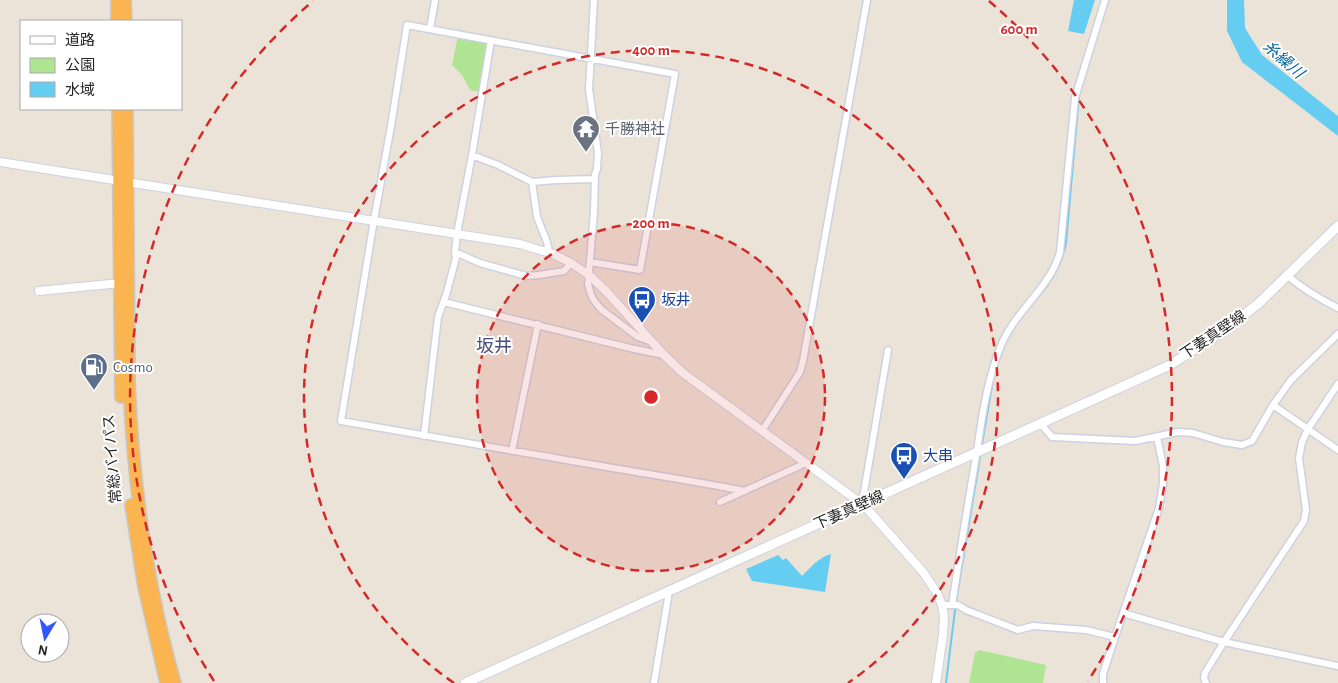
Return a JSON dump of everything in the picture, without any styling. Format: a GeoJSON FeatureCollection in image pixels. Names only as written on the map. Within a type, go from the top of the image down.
{"type":"FeatureCollection","features":[{"type":"Feature","properties":{"kind":"highway"},"geometry":{"type":"LineString","coordinates":[[117,0],[117,20]]}},
{"type":"Feature","properties":{"kind":"highway"},"geometry":{"type":"LineString","coordinates":[[125,0],[126,20]]}},
{"type":"Feature","properties":{"kind":"highway","name":"常総バイパス"},"geometry":{"type":"LineString","coordinates":[[118,110],[123,182],[130,425],[140,516],[149,570],[174,683]]}},
{"type":"Feature","properties":{"kind":"highway","name":"常総バイパス"},"geometry":{"type":"LineString","coordinates":[[127,114],[120,283],[123,425],[132,517],[144,587],[166,683]]}},
{"type":"Feature","properties":{"kind":"main road","name":"下妻真壁線"},"geometry":{"type":"LineString","coordinates":[[465,683],[1170,364],[1226,329],[1259,303],[1338,226]]}},
{"type":"Feature","properties":{"kind":"street"},"geometry":{"type":"LineString","coordinates":[[430,29],[435,0]]}},
{"type":"Feature","properties":{"kind":"street"},"geometry":{"type":"LineString","coordinates":[[594,0],[589,95],[598,153],[588,284],[594,302],[602,310],[638,337],[652,342]]}},
{"type":"Feature","properties":{"kind":"street"},"geometry":{"type":"LineString","coordinates":[[762,431],[800,372],[803,361],[867,0]]}},
{"type":"Feature","properties":{"kind":"street"},"geometry":{"type":"LineString","coordinates":[[954,605],[976,452],[990,378],[1001,345],[1014,322],[1048,279],[1056,265],[1060,252],[1075,98],[1105,0]]}},
{"type":"Feature","properties":{"kind":"street"},"geometry":{"type":"LineString","coordinates":[[590,262],[640,270],[675,74],[591,60],[407,24],[341,421],[709,483],[745,491]]}},
{"type":"Feature","properties":{"kind":"street"},"geometry":{"type":"LineString","coordinates":[[424,436],[438,317],[456,258],[457,234],[491,40]]}},
{"type":"Feature","properties":{"kind":"street"},"geometry":{"type":"LineString","coordinates":[[472,155],[498,165],[532,182],[595,179]]}},
{"type":"Feature","properties":{"kind":"street"},"geometry":{"type":"LineString","coordinates":[[0,162],[520,244],[549,252],[571,263],[589,275],[605,290],[664,355],[683,373],[862,504],[923,572],[937,593],[944,616],[936,683]]}},
{"type":"Feature","properties":{"kind":"street"},"geometry":{"type":"LineString","coordinates":[[532,182],[537,217],[549,252]]}},
{"type":"Feature","properties":{"kind":"street"},"geometry":{"type":"LineString","coordinates":[[455,252],[480,263],[526,276],[564,271],[571,263]]}},
{"type":"Feature","properties":{"kind":"street"},"geometry":{"type":"LineString","coordinates":[[1288,276],[1302,288],[1338,308]]}},
{"type":"Feature","properties":{"kind":"street"},"geometry":{"type":"LineString","coordinates":[[39,291],[120,283]]}},
{"type":"Feature","properties":{"kind":"street"},"geometry":{"type":"LineString","coordinates":[[444,302],[664,355]]}},
{"type":"Feature","properties":{"kind":"street"},"geometry":{"type":"LineString","coordinates":[[512,451],[538,324]]}},
{"type":"Feature","properties":{"kind":"street"},"geometry":{"type":"LineString","coordinates":[[1040,423],[1052,437],[1135,441],[1178,432],[1193,433],[1223,442],[1242,445],[1252,441],[1273,405],[1291,380],[1338,334]]}},
{"type":"Feature","properties":{"kind":"street"},"geometry":{"type":"LineString","coordinates":[[862,504],[888,350]]}},
{"type":"Feature","properties":{"kind":"street"},"geometry":{"type":"LineString","coordinates":[[1206,683],[1205,673],[1304,521],[1306,510],[1299,458],[1302,442],[1338,384]]}},
{"type":"Feature","properties":{"kind":"street"},"geometry":{"type":"LineString","coordinates":[[1273,405],[1338,450]]}},
{"type":"Feature","properties":{"kind":"street"},"geometry":{"type":"LineString","coordinates":[[1103,683],[1103,674],[1159,508],[1163,484],[1163,466],[1157,437]]}},
{"type":"Feature","properties":{"kind":"street"},"geometry":{"type":"LineString","coordinates":[[720,502],[806,463]]}},
{"type":"Feature","properties":{"kind":"street"},"geometry":{"type":"LineString","coordinates":[[654,683],[668,591]]}},
{"type":"Feature","properties":{"kind":"street"},"geometry":{"type":"LineString","coordinates":[[942,605],[954,605],[1018,630],[1033,626],[1086,630],[1115,637]]}},
{"type":"Feature","properties":{"kind":"street"},"geometry":{"type":"LineString","coordinates":[[1123,613],[1224,642],[1338,666]]}},
{"type":"Feature","properties":{"kind":"green space"},"geometry":{"type":"Polygon","coordinates":[[[458,36],[463,39],[489,44],[480,92],[470,90],[462,75],[452,65],[458,36]]]}},
{"type":"Feature","properties":{"kind":"green space"},"geometry":{"type":"Polygon","coordinates":[[[979,650],[1046,665],[1043,683],[969,683],[975,653],[979,650]]]}},
{"type":"Feature","properties":{"kind":"water"},"geometry":{"type":"Polygon","coordinates":[[[1074,0],[1095,0],[1084,34],[1068,31],[1074,0]]]}},
{"type":"Feature","properties":{"kind":"water"},"geometry":{"type":"Polygon","coordinates":[[[1227,0],[1244,0],[1245,28],[1262,55],[1338,116],[1338,136],[1242,62],[1227,31],[1227,0]]]}},
{"type":"Feature","properties":{"kind":"water"},"geometry":{"type":"Polygon","coordinates":[[[831,554],[825,592],[752,581],[746,569],[778,555],[783,560],[786,558],[802,576],[819,560],[831,554]]]}},
{"type":"Feature","properties":{"kind":"waterway"},"geometry":{"type":"LineString","coordinates":[[1039,296],[1049,284],[1056,271],[1066,243],[1079,96]]}},
{"type":"Feature","properties":{"kind":"waterway"},"geometry":{"type":"LineString","coordinates":[[1007,340],[1012,331]]}},
{"type":"Feature","properties":{"kind":"waterway"},"geometry":{"type":"LineString","coordinates":[[999,359],[1005,344]]}},
{"type":"Feature","properties":{"kind":"waterway"},"geometry":{"type":"LineString","coordinates":[[982,444],[993,380]]}},
{"type":"Feature","properties":{"kind":"waterway"},"geometry":{"type":"LineString","coordinates":[[946,683],[956,602],[980,457]]}},
{"type":"Feature","properties":{"kind":"place","name":"千勝神社"},"geometry":{"type":"Point","coordinates":[586,153]}},
{"type":"Feature","properties":{"kind":"place","name":"坂井"},"geometry":{"type":"Point","coordinates":[642,324]}},
{"type":"Feature","properties":{"kind":"place","name":"Cosmo"},"geometry":{"type":"Point","coordinates":[94,391]}},
{"type":"Feature","properties":{"kind":"place","name":"大串"},"geometry":{"type":"Point","coordinates":[904,480]}},
{"type":"Feature","properties":{"kind":"district","name":"坂井"},"geometry":{"type":"Point","coordinates":[494,346]}},
{"type":"Feature","properties":{"kind":"water label","name":"糸繰川"},"geometry":{"type":"Point","coordinates":[1284,59]}}]}
